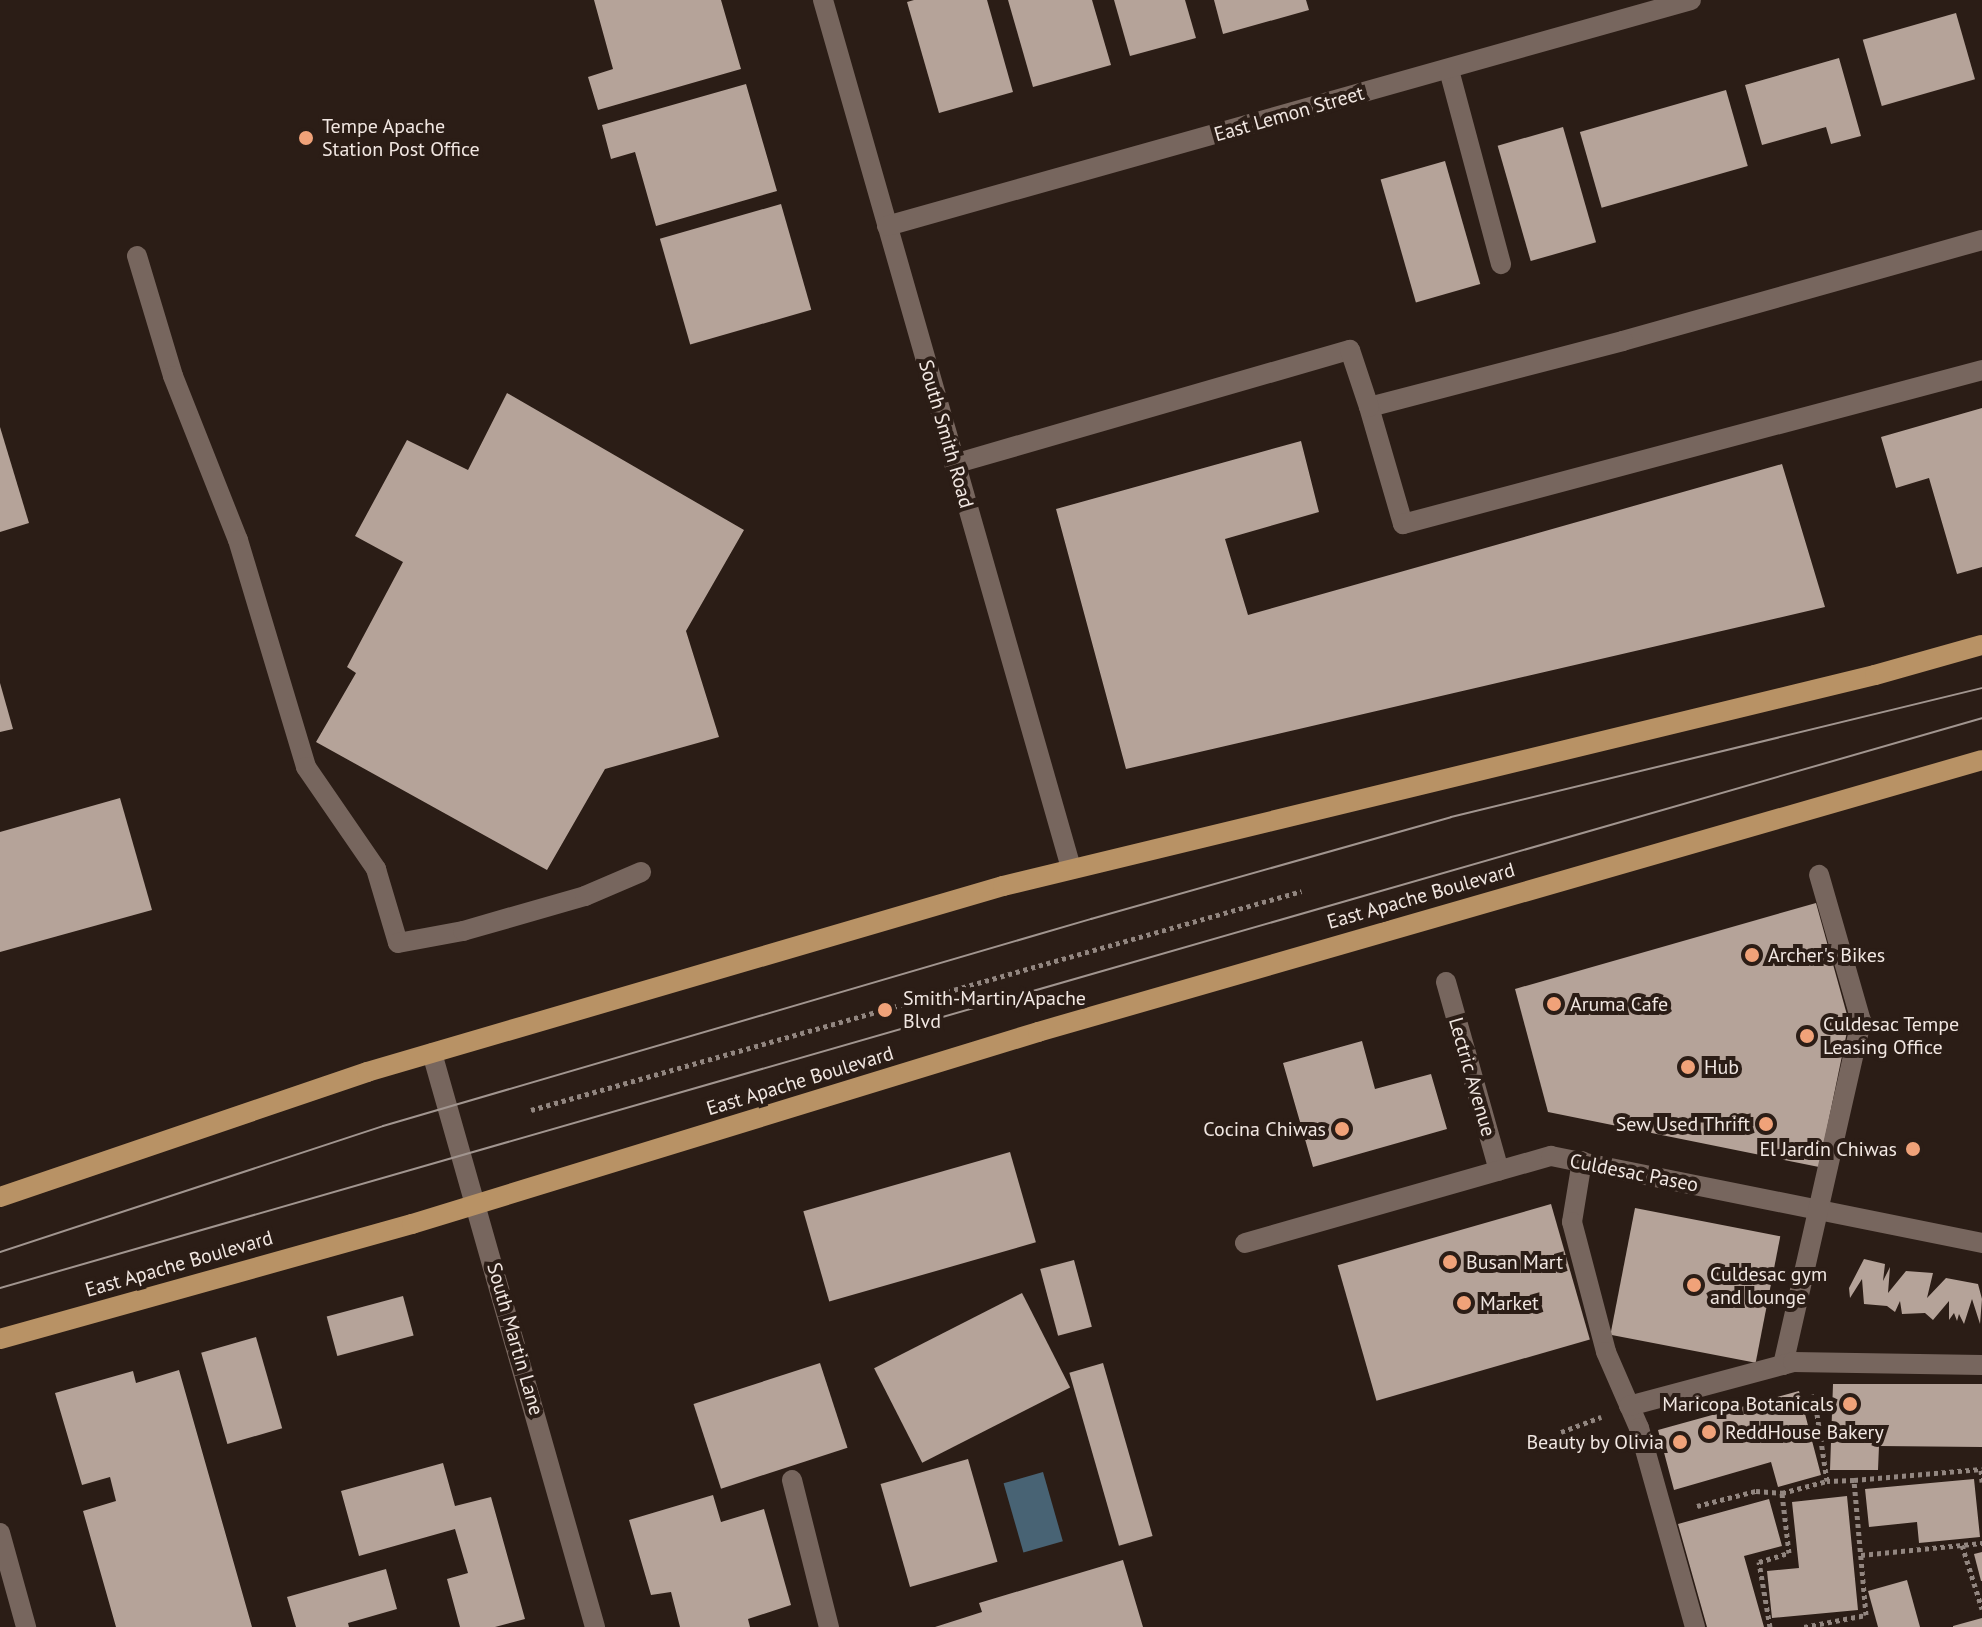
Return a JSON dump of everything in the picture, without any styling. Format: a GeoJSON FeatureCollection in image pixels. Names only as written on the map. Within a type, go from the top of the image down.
{"type":"FeatureCollection","features":[{"type":"Feature","properties":{"kind":"main road"},"geometry":{"type":"LineString","coordinates":[[0,1197],[266,1104],[432,1053],[1071,868],[1291,818],[1982,645]]}},
{"type":"Feature","properties":{"kind":"main road","name":"East Apache Boulevard"},"geometry":{"type":"LineString","coordinates":[[0,1339],[476,1203],[1233,975],[1982,760]]}},
{"type":"Feature","properties":{"kind":"street","name":"South Smith Road"},"geometry":{"type":"LineString","coordinates":[[823,0],[1071,868]]}},
{"type":"Feature","properties":{"kind":"street","name":"East Lemon Street"},"geometry":{"type":"LineString","coordinates":[[887,226],[1691,0]]}},
{"type":"Feature","properties":{"kind":"street"},"geometry":{"type":"LineString","coordinates":[[1449,70],[1501,264]]}},
{"type":"Feature","properties":{"kind":"street"},"geometry":{"type":"LineString","coordinates":[[1369,407],[1623,341],[1982,240]]}},
{"type":"Feature","properties":{"kind":"street"},"geometry":{"type":"LineString","coordinates":[[137,256],[173,376],[238,540],[306,767],[376,869],[398,943],[463,931],[585,896],[641,872]]}},
{"type":"Feature","properties":{"kind":"street"},"geometry":{"type":"LineString","coordinates":[[954,464],[1350,350],[1403,524],[1982,370]]}},
{"type":"Feature","properties":{"kind":"street"},"geometry":{"type":"LineString","coordinates":[[1783,1365],[1861,1021],[1819,875]]}},
{"type":"Feature","properties":{"kind":"street","name":"Lectric Avenue"},"geometry":{"type":"LineString","coordinates":[[1446,982],[1499,1171]]}},
{"type":"Feature","properties":{"kind":"street","name":"South Martin Lane"},"geometry":{"type":"LineString","coordinates":[[432,1053],[595,1627]]}},
{"type":"Feature","properties":{"kind":"street","name":"Culdesac Paseo"},"geometry":{"type":"LineString","coordinates":[[1245,1243],[1551,1156],[1982,1243]]}},
{"type":"Feature","properties":{"kind":"street"},"geometry":{"type":"LineString","coordinates":[[1582,1161],[1572,1222],[1606,1352],[1639,1428],[1695,1627]]}},
{"type":"Feature","properties":{"kind":"street"},"geometry":{"type":"LineString","coordinates":[[1629,1406],[1783,1365],[1809,1362],[1982,1365]]}},
{"type":"Feature","properties":{"kind":"street"},"geometry":{"type":"LineString","coordinates":[[792,1480],[829,1627]]}},
{"type":"Feature","properties":{"kind":"street"},"geometry":{"type":"LineString","coordinates":[[0,1533],[26,1627]]}},
{"type":"Feature","properties":{"kind":"path"},"geometry":{"type":"LineString","coordinates":[[531,1110],[1302,891]]}},
{"type":"Feature","properties":{"kind":"path"},"geometry":{"type":"LineString","coordinates":[[1809,1362],[1827,1481]]}},
{"type":"Feature","properties":{"kind":"path"},"geometry":{"type":"LineString","coordinates":[[1561,1432],[1629,1406]]}},
{"type":"Feature","properties":{"kind":"path"},"geometry":{"type":"LineString","coordinates":[[1697,1506],[1756,1491],[1782,1493],[1827,1481],[1982,1470],[1982,1482]]}},
{"type":"Feature","properties":{"kind":"path"},"geometry":{"type":"LineString","coordinates":[[1804,1627],[1842,1624],[1866,1615],[1854,1480]]}},
{"type":"Feature","properties":{"kind":"path"},"geometry":{"type":"LineString","coordinates":[[1770,1627],[1759,1562],[1789,1553],[1782,1493]]}},
{"type":"Feature","properties":{"kind":"path"},"geometry":{"type":"LineString","coordinates":[[1861,1555],[1982,1543]]}},
{"type":"Feature","properties":{"kind":"path"},"geometry":{"type":"LineString","coordinates":[[1962,1545],[1979,1609],[1982,1609]]}},
{"type":"Feature","properties":{"kind":"water"},"geometry":{"type":"Polygon","coordinates":[[[1043,1472],[1063,1541],[1023,1553],[1004,1483],[1043,1472]]]}},
{"type":"Feature","properties":{"kind":"building"},"geometry":{"type":"Polygon","coordinates":[[[594,0],[721,0],[741,69],[598,110],[588,77],[613,69],[594,0]]]}},
{"type":"Feature","properties":{"kind":"building"},"geometry":{"type":"Polygon","coordinates":[[[987,0],[1013,92],[939,113],[907,2],[987,0]]]}},
{"type":"Feature","properties":{"kind":"building"},"geometry":{"type":"Polygon","coordinates":[[[1008,0],[1092,0],[1111,65],[1033,87],[1008,0]]]}},
{"type":"Feature","properties":{"kind":"building"},"geometry":{"type":"Polygon","coordinates":[[[1114,0],[1185,0],[1196,38],[1130,56],[1114,0]]]}},
{"type":"Feature","properties":{"kind":"building"},"geometry":{"type":"Polygon","coordinates":[[[1214,0],[1306,0],[1309,10],[1223,34],[1214,0]]]}},
{"type":"Feature","properties":{"kind":"building"},"geometry":{"type":"Polygon","coordinates":[[[1956,13],[1975,79],[1882,106],[1863,40],[1956,13]]]}},
{"type":"Feature","properties":{"kind":"building"},"geometry":{"type":"Polygon","coordinates":[[[1839,58],[1861,136],[1831,144],[1826,127],[1762,145],[1745,85],[1839,58]]]}},
{"type":"Feature","properties":{"kind":"building"},"geometry":{"type":"Polygon","coordinates":[[[746,84],[777,191],[656,226],[635,152],[611,159],[602,125],[746,84]]]}},
{"type":"Feature","properties":{"kind":"building"},"geometry":{"type":"Polygon","coordinates":[[[1726,90],[1748,166],[1602,208],[1580,132],[1726,90]]]}},
{"type":"Feature","properties":{"kind":"building"},"geometry":{"type":"Polygon","coordinates":[[[1563,127],[1596,242],[1531,261],[1498,146],[1563,127]]]}},
{"type":"Feature","properties":{"kind":"building"},"geometry":{"type":"Polygon","coordinates":[[[1445,161],[1480,284],[1416,303],[1381,179],[1445,161]]]}},
{"type":"Feature","properties":{"kind":"building"},"geometry":{"type":"Polygon","coordinates":[[[781,204],[811,310],[690,344],[660,239],[781,204]]]}},
{"type":"Feature","properties":{"kind":"building"},"geometry":{"type":"Polygon","coordinates":[[[507,393],[744,530],[686,631],[719,737],[605,769],[547,870],[316,742],[356,673],[347,667],[403,562],[355,536],[407,440],[468,470],[507,393]]]}},
{"type":"Feature","properties":{"kind":"building"},"geometry":{"type":"Polygon","coordinates":[[[1982,408],[1982,567],[1957,574],[1929,478],[1896,488],[1881,437],[1982,408]]]}},
{"type":"Feature","properties":{"kind":"building"},"geometry":{"type":"Polygon","coordinates":[[[0,427],[29,523],[0,532],[0,427]]]}},
{"type":"Feature","properties":{"kind":"building"},"geometry":{"type":"Polygon","coordinates":[[[1301,441],[1319,512],[1225,539],[1248,615],[1782,464],[1825,607],[1126,769],[1056,509],[1301,441]]]}},
{"type":"Feature","properties":{"kind":"building"},"geometry":{"type":"Polygon","coordinates":[[[0,683],[13,729],[0,732],[0,683]]]}},
{"type":"Feature","properties":{"kind":"building"},"geometry":{"type":"Polygon","coordinates":[[[120,798],[152,910],[0,952],[0,832],[120,798]]]}},
{"type":"Feature","properties":{"kind":"building","name":"Hub"},"geometry":{"type":"Polygon","coordinates":[[[1816,903],[1849,1022],[1819,1167],[1548,1112],[1515,989],[1816,903]]]}},
{"type":"Feature","properties":{"kind":"building"},"geometry":{"type":"Polygon","coordinates":[[[1362,1041],[1375,1089],[1431,1074],[1447,1129],[1313,1167],[1283,1063],[1362,1041]]]}},
{"type":"Feature","properties":{"kind":"building"},"geometry":{"type":"Polygon","coordinates":[[[1010,1152],[1036,1242],[829,1302],[803,1211],[1010,1152]]]}},
{"type":"Feature","properties":{"kind":"building","name":"Market"},"geometry":{"type":"Polygon","coordinates":[[[1551,1204],[1590,1340],[1376,1401],[1338,1265],[1551,1204]]]}},
{"type":"Feature","properties":{"kind":"building","name":"Culdesac gym and lounge"},"geometry":{"type":"Polygon","coordinates":[[[1635,1208],[1780,1236],[1756,1363],[1610,1335],[1635,1208]]]}},
{"type":"Feature","properties":{"kind":"building"},"geometry":{"type":"Polygon","coordinates":[[[1864,1259],[1885,1264],[1883,1281],[1890,1267],[1888,1293],[1906,1271],[1933,1273],[1927,1298],[1946,1278],[1978,1284],[1982,1299],[1980,1324],[1972,1299],[1964,1324],[1959,1314],[1957,1321],[1954,1313],[1949,1320],[1949,1301],[1933,1320],[1925,1313],[1902,1314],[1900,1301],[1895,1312],[1887,1306],[1864,1304],[1862,1279],[1850,1298],[1849,1288],[1864,1259]]]}},
{"type":"Feature","properties":{"kind":"building"},"geometry":{"type":"Polygon","coordinates":[[[1074,1260],[1092,1327],[1058,1336],[1040,1269],[1074,1260]]]}},
{"type":"Feature","properties":{"kind":"building"},"geometry":{"type":"Polygon","coordinates":[[[1022,1293],[1070,1387],[922,1463],[874,1368],[1022,1293]]]}},
{"type":"Feature","properties":{"kind":"building"},"geometry":{"type":"Polygon","coordinates":[[[403,1296],[414,1336],[337,1356],[327,1316],[403,1296]]]}},
{"type":"Feature","properties":{"kind":"building"},"geometry":{"type":"Polygon","coordinates":[[[256,1337],[282,1428],[227,1444],[201,1353],[256,1337]]]}},
{"type":"Feature","properties":{"kind":"building"},"geometry":{"type":"Polygon","coordinates":[[[820,1363],[848,1448],[721,1489],[694,1404],[820,1363]]]}},
{"type":"Feature","properties":{"kind":"building"},"geometry":{"type":"Polygon","coordinates":[[[1103,1363],[1153,1536],[1119,1546],[1069,1373],[1103,1363]]]}},
{"type":"Feature","properties":{"kind":"building"},"geometry":{"type":"Polygon","coordinates":[[[179,1370],[252,1627],[116,1627],[83,1511],[116,1501],[110,1477],[82,1485],[55,1393],[133,1371],[136,1383],[179,1370]]]}},
{"type":"Feature","properties":{"kind":"building"},"geometry":{"type":"Polygon","coordinates":[[[1833,1384],[1982,1384],[1982,1447],[1879,1446],[1878,1470],[1830,1470],[1833,1384]]]}},
{"type":"Feature","properties":{"kind":"building"},"geometry":{"type":"Polygon","coordinates":[[[1799,1391],[1821,1475],[1778,1487],[1771,1462],[1674,1490],[1658,1430],[1799,1391]]]}},
{"type":"Feature","properties":{"kind":"building"},"geometry":{"type":"Polygon","coordinates":[[[968,1459],[997,1562],[910,1587],[881,1484],[968,1459]]]}},
{"type":"Feature","properties":{"kind":"building"},"geometry":{"type":"Polygon","coordinates":[[[443,1463],[455,1506],[491,1497],[525,1619],[495,1627],[460,1627],[447,1579],[468,1573],[455,1529],[359,1556],[341,1491],[443,1463]]]}},
{"type":"Feature","properties":{"kind":"building"},"geometry":{"type":"Polygon","coordinates":[[[1974,1479],[1980,1537],[1919,1543],[1917,1522],[1869,1527],[1865,1489],[1974,1479]]]}},
{"type":"Feature","properties":{"kind":"building"},"geometry":{"type":"Polygon","coordinates":[[[713,1495],[721,1522],[764,1509],[791,1605],[748,1619],[750,1627],[680,1627],[671,1592],[651,1595],[629,1520],[713,1495]]]}},
{"type":"Feature","properties":{"kind":"building"},"geometry":{"type":"Polygon","coordinates":[[[1847,1496],[1858,1610],[1772,1618],[1767,1571],[1799,1568],[1792,1502],[1847,1496]]]}},
{"type":"Feature","properties":{"kind":"building"},"geometry":{"type":"Polygon","coordinates":[[[1769,1499],[1782,1546],[1744,1556],[1764,1627],[1707,1627],[1678,1524],[1769,1499]]]}},
{"type":"Feature","properties":{"kind":"building"},"geometry":{"type":"Polygon","coordinates":[[[1982,1552],[1982,1581],[1981,1581],[1974,1554],[1982,1552]]]}},
{"type":"Feature","properties":{"kind":"building"},"geometry":{"type":"Polygon","coordinates":[[[1123,1560],[1143,1627],[935,1627],[982,1612],[979,1603],[1123,1560]]]}},
{"type":"Feature","properties":{"kind":"building"},"geometry":{"type":"Polygon","coordinates":[[[386,1569],[397,1609],[348,1623],[349,1627],[296,1627],[287,1597],[386,1569]]]}},
{"type":"Feature","properties":{"kind":"building"},"geometry":{"type":"Polygon","coordinates":[[[1907,1580],[1920,1627],[1878,1627],[1868,1591],[1907,1580]]]}},
{"type":"Feature","properties":{"kind":"building"},"geometry":{"type":"Polygon","coordinates":[[[1982,1618],[1982,1627],[1953,1627],[1953,1626],[1982,1618]]]}},
{"type":"Feature","properties":{"kind":"tram line"},"geometry":{"type":"LineString","coordinates":[[0,1252],[383,1126],[1091,919],[1451,817],[1982,688]]}},
{"type":"Feature","properties":{"kind":"tram line"},"geometry":{"type":"LineString","coordinates":[[0,1288],[1982,718]]}},
{"type":"Feature","properties":{"kind":"place","name":"Tempe Apache Station Post Office"},"geometry":{"type":"Point","coordinates":[306,138]}},
{"type":"Feature","properties":{"kind":"place","name":"Archer's Bikes"},"geometry":{"type":"Point","coordinates":[1752,955]}},
{"type":"Feature","properties":{"kind":"place","name":"Aruma Cafe"},"geometry":{"type":"Point","coordinates":[1554,1004]}},
{"type":"Feature","properties":{"kind":"place","name":"Smith-Martin/Apache Blvd"},"geometry":{"type":"Point","coordinates":[885,1010]}},
{"type":"Feature","properties":{"kind":"place","name":"Culdesac Tempe Leasing Office"},"geometry":{"type":"Point","coordinates":[1807,1036]}},
{"type":"Feature","properties":{"kind":"place","name":"Hub"},"geometry":{"type":"Point","coordinates":[1688,1067]}},
{"type":"Feature","properties":{"kind":"place","name":"Sew Used Thrift"},"geometry":{"type":"Point","coordinates":[1766,1124]}},
{"type":"Feature","properties":{"kind":"place","name":"Cocina Chiwas"},"geometry":{"type":"Point","coordinates":[1342,1129]}},
{"type":"Feature","properties":{"kind":"place","name":"El Jardin Chiwas"},"geometry":{"type":"Point","coordinates":[1913,1149]}},
{"type":"Feature","properties":{"kind":"place","name":"Busan Mart"},"geometry":{"type":"Point","coordinates":[1450,1262]}},
{"type":"Feature","properties":{"kind":"place","name":"Culdesac gym and lounge"},"geometry":{"type":"Point","coordinates":[1694,1285]}},
{"type":"Feature","properties":{"kind":"place","name":"Market"},"geometry":{"type":"Point","coordinates":[1464,1303]}},
{"type":"Feature","properties":{"kind":"place","name":"Maricopa Botanicals"},"geometry":{"type":"Point","coordinates":[1850,1404]}},
{"type":"Feature","properties":{"kind":"place","name":"ReddHouse Bakery"},"geometry":{"type":"Point","coordinates":[1709,1432]}},
{"type":"Feature","properties":{"kind":"place","name":"Beauty by Olivia"},"geometry":{"type":"Point","coordinates":[1680,1442]}}]}
